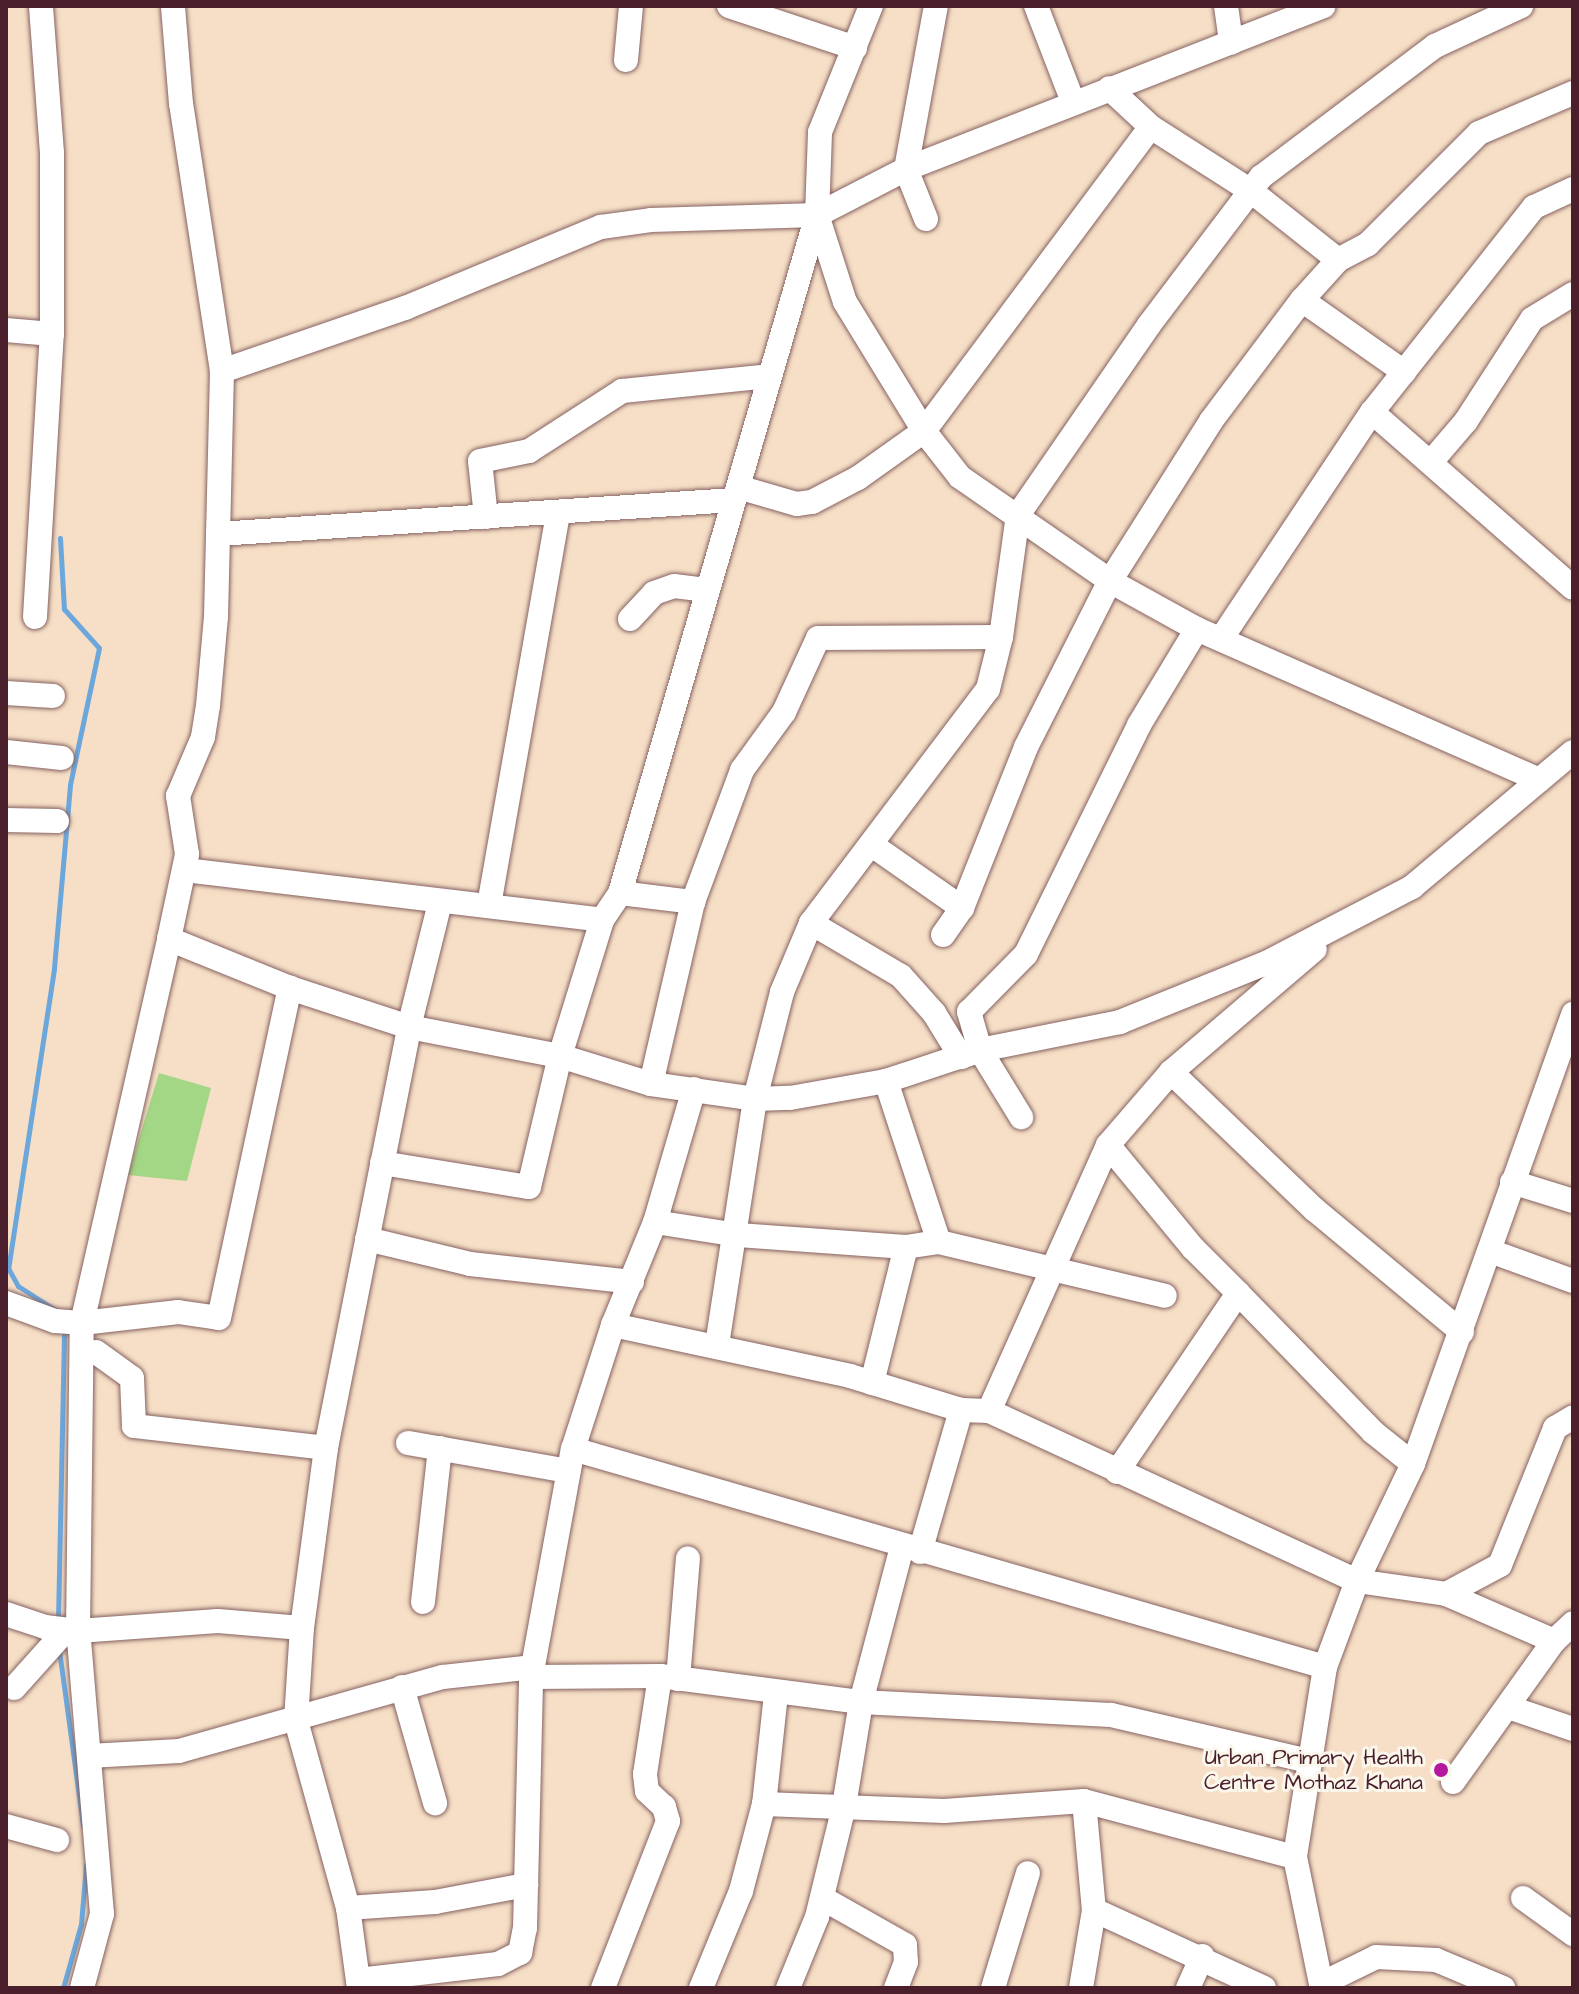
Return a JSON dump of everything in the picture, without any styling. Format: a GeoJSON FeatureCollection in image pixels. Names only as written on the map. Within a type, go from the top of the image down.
{"type":"FeatureCollection","features":[{"type":"Feature","properties":{"kind":"street"},"geometry":{"type":"LineString","coordinates":[[35,617],[52,334],[52,153],[41,6]]}},
{"type":"Feature","properties":{"kind":"street"},"geometry":{"type":"LineString","coordinates":[[82,1988],[102,1914],[89,1756],[63,1629],[70,1322],[185,870],[178,796],[203,737],[218,534],[222,371],[181,104],[173,6]]}},
{"type":"Feature","properties":{"kind":"street"},"geometry":{"type":"LineString","coordinates":[[626,60],[631,6]]}},
{"type":"Feature","properties":{"kind":"street"},"geometry":{"type":"LineString","coordinates":[[729,6],[855,48]]}},
{"type":"Feature","properties":{"kind":"street"},"geometry":{"type":"LineString","coordinates":[[382,1163],[529,1187],[560,1056],[602,920],[620,893],[817,215],[820,132],[871,6]]}},
{"type":"Feature","properties":{"kind":"street"},"geometry":{"type":"LineString","coordinates":[[926,219],[906,169],[936,6]]}},
{"type":"Feature","properties":{"kind":"street"},"geometry":{"type":"LineString","coordinates":[[1036,6],[1073,102]]}},
{"type":"Feature","properties":{"kind":"street"},"geometry":{"type":"LineString","coordinates":[[1226,6],[1231,43]]}},
{"type":"Feature","properties":{"kind":"street"},"geometry":{"type":"LineString","coordinates":[[222,371],[405,308],[601,227],[651,220],[817,215],[906,169],[1323,6]]}},
{"type":"Feature","properties":{"kind":"street"},"geometry":{"type":"LineString","coordinates":[[717,1345],[738,1235],[755,1099],[782,992],[811,923],[988,689],[1001,637],[1018,515],[1149,325],[1261,177],[1435,46],[1521,6]]}},
{"type":"Feature","properties":{"kind":"street"},"geometry":{"type":"LineString","coordinates":[[1109,88],[1151,127],[1251,191],[1338,260]]}},
{"type":"Feature","properties":{"kind":"street"},"geometry":{"type":"LineString","coordinates":[[943,935],[962,908],[1026,747],[1110,581],[1211,421],[1302,300],[1338,260],[1368,244],[1479,133],[1573,93]]}},
{"type":"Feature","properties":{"kind":"street"},"geometry":{"type":"LineString","coordinates":[[218,534],[558,513],[736,494],[797,504],[812,502],[858,478],[924,431],[1151,127]]}},
{"type":"Feature","properties":{"kind":"street"},"geometry":{"type":"LineString","coordinates":[[1221,639],[1372,412],[1534,207],[1573,189]]}},
{"type":"Feature","properties":{"kind":"street"},"geometry":{"type":"LineString","coordinates":[[817,215],[845,302],[924,431],[960,477],[1110,581],[1197,629],[1539,780]]}},
{"type":"Feature","properties":{"kind":"street"},"geometry":{"type":"LineString","coordinates":[[1431,462],[1466,421],[1532,319],[1573,294]]}},
{"type":"Feature","properties":{"kind":"street"},"geometry":{"type":"LineString","coordinates":[[1302,300],[1404,372]]}},
{"type":"Feature","properties":{"kind":"street"},"geometry":{"type":"LineString","coordinates":[[6,330],[52,334]]}},
{"type":"Feature","properties":{"kind":"street"},"geometry":{"type":"LineString","coordinates":[[486,517],[480,461],[529,451],[622,391],[769,376]]}},
{"type":"Feature","properties":{"kind":"street"},"geometry":{"type":"LineString","coordinates":[[1372,412],[1573,588]]}},
{"type":"Feature","properties":{"kind":"street"},"geometry":{"type":"LineString","coordinates":[[489,905],[558,513]]}},
{"type":"Feature","properties":{"kind":"street"},"geometry":{"type":"LineString","coordinates":[[630,619],[654,593],[674,586],[708,590]]}},
{"type":"Feature","properties":{"kind":"street"},"geometry":{"type":"LineString","coordinates":[[970,1054],[969,1012],[1026,954],[1139,725],[1197,629]]}},
{"type":"Feature","properties":{"kind":"street"},"geometry":{"type":"LineString","coordinates":[[651,1084],[693,902],[742,770],[784,712],[818,638],[1001,637]]}},
{"type":"Feature","properties":{"kind":"street"},"geometry":{"type":"LineString","coordinates":[[6,693],[53,696]]}},
{"type":"Feature","properties":{"kind":"street"},"geometry":{"type":"LineString","coordinates":[[6,752],[62,758]]}},
{"type":"Feature","properties":{"kind":"street"},"geometry":{"type":"LineString","coordinates":[[169,939],[290,988],[409,1027],[560,1056],[651,1084],[755,1099],[886,1081],[970,1054],[1120,1022],[1337,930],[1412,887],[1573,752]]}},
{"type":"Feature","properties":{"kind":"street"},"geometry":{"type":"LineString","coordinates":[[6,820],[57,821]]}},
{"type":"Feature","properties":{"kind":"street"},"geometry":{"type":"LineString","coordinates":[[872,845],[962,908]]}},
{"type":"Feature","properties":{"kind":"street"},"geometry":{"type":"LineString","coordinates":[[185,870],[440,903],[489,905],[602,920]]}},
{"type":"Feature","properties":{"kind":"street"},"geometry":{"type":"LineString","coordinates":[[620,893],[693,902]]}},
{"type":"Feature","properties":{"kind":"street"},"geometry":{"type":"LineString","coordinates":[[440,903],[409,1027],[326,1448],[302,1628],[296,1720],[348,1908],[358,1984],[511,1961],[524,1942],[532,1672],[571,1460],[613,1325],[655,1222],[694,1089]]}},
{"type":"Feature","properties":{"kind":"street"},"geometry":{"type":"LineString","coordinates":[[811,923],[901,976],[1021,1117]]}},
{"type":"Feature","properties":{"kind":"street"},"geometry":{"type":"LineString","coordinates":[[989,1411],[1108,1145],[1171,1072],[1337,930]]}},
{"type":"Feature","properties":{"kind":"street"},"geometry":{"type":"LineString","coordinates":[[6,1303],[70,1322],[178,1312],[219,1318],[290,988]]}},
{"type":"Feature","properties":{"kind":"street"},"geometry":{"type":"LineString","coordinates":[[1503,1988],[1436,1960],[1376,1957],[1322,1986],[1295,1857],[1325,1667],[1357,1581],[1413,1464],[1573,1014]]}},
{"type":"Feature","properties":{"kind":"street"},"geometry":{"type":"LineString","coordinates":[[1171,1072],[1315,1210],[1462,1332]]}},
{"type":"Feature","properties":{"kind":"street"},"geometry":{"type":"LineString","coordinates":[[886,1081],[939,1242]]}},
{"type":"Feature","properties":{"kind":"street"},"geometry":{"type":"LineString","coordinates":[[1108,1145],[1193,1248],[1373,1432],[1413,1464]]}},
{"type":"Feature","properties":{"kind":"street"},"geometry":{"type":"LineString","coordinates":[[1512,1182],[1573,1201]]}},
{"type":"Feature","properties":{"kind":"street"},"geometry":{"type":"LineString","coordinates":[[655,1222],[738,1235],[906,1247],[939,1242],[1052,1272],[1165,1296]]}},
{"type":"Feature","properties":{"kind":"street"},"geometry":{"type":"LineString","coordinates":[[367,1239],[470,1264],[632,1282]]}},
{"type":"Feature","properties":{"kind":"street"},"geometry":{"type":"LineString","coordinates":[[872,1383],[906,1247]]}},
{"type":"Feature","properties":{"kind":"street"},"geometry":{"type":"LineString","coordinates":[[1490,1251],[1573,1281]]}},
{"type":"Feature","properties":{"kind":"street"},"geometry":{"type":"LineString","coordinates":[[1117,1472],[1238,1293]]}},
{"type":"Feature","properties":{"kind":"street"},"geometry":{"type":"LineString","coordinates":[[613,1325],[717,1345],[872,1383],[961,1410],[989,1411],[1357,1581],[1446,1594],[1554,1641]]}},
{"type":"Feature","properties":{"kind":"street"},"geometry":{"type":"LineString","coordinates":[[96,1352],[132,1378],[134,1426],[326,1448]]}},
{"type":"Feature","properties":{"kind":"street"},"geometry":{"type":"LineString","coordinates":[[788,1988],[822,1898],[844,1806],[861,1702],[961,1410]]}},
{"type":"Feature","properties":{"kind":"street"},"geometry":{"type":"LineString","coordinates":[[1446,1594],[1500,1565],[1555,1428],[1573,1417]]}},
{"type":"Feature","properties":{"kind":"street"},"geometry":{"type":"LineString","coordinates":[[408,1443],[571,1460],[911,1550],[1325,1667]]}},
{"type":"Feature","properties":{"kind":"street"},"geometry":{"type":"LineString","coordinates":[[423,1602],[440,1448]]}},
{"type":"Feature","properties":{"kind":"street"},"geometry":{"type":"LineString","coordinates":[[603,1988],[668,1821],[664,1807],[647,1791],[645,1774],[669,1677],[688,1558]]}},
{"type":"Feature","properties":{"kind":"street"},"geometry":{"type":"LineString","coordinates":[[6,1614],[63,1629],[190,1621],[302,1628]]}},
{"type":"Feature","properties":{"kind":"street"},"geometry":{"type":"LineString","coordinates":[[1453,1782],[1554,1641],[1573,1623]]}},
{"type":"Feature","properties":{"kind":"street"},"geometry":{"type":"LineString","coordinates":[[14,1688],[63,1629]]}},
{"type":"Feature","properties":{"kind":"street"},"geometry":{"type":"LineString","coordinates":[[89,1756],[179,1751],[296,1720],[402,1687],[471,1672],[532,1672],[669,1677],[776,1694],[861,1702],[1111,1715],[1309,1761]]}},
{"type":"Feature","properties":{"kind":"street"},"geometry":{"type":"LineString","coordinates":[[402,1687],[435,1803]]}},
{"type":"Feature","properties":{"kind":"street"},"geometry":{"type":"LineString","coordinates":[[701,1988],[741,1891],[764,1804],[776,1694]]}},
{"type":"Feature","properties":{"kind":"street"},"geometry":{"type":"LineString","coordinates":[[1508,1707],[1573,1729]]}},
{"type":"Feature","properties":{"kind":"street"},"geometry":{"type":"LineString","coordinates":[[764,1804],[944,1811],[1084,1801],[1295,1857]]}},
{"type":"Feature","properties":{"kind":"street"},"geometry":{"type":"LineString","coordinates":[[1081,1988],[1094,1910],[1084,1801]]}},
{"type":"Feature","properties":{"kind":"street"},"geometry":{"type":"LineString","coordinates":[[6,1826],[57,1840]]}},
{"type":"Feature","properties":{"kind":"street"},"geometry":{"type":"LineString","coordinates":[[993,1988],[1028,1873]]}},
{"type":"Feature","properties":{"kind":"street"},"geometry":{"type":"LineString","coordinates":[[348,1908],[435,1902],[526,1885]]}},
{"type":"Feature","properties":{"kind":"street"},"geometry":{"type":"LineString","coordinates":[[822,1898],[905,1945],[906,1962],[896,1988]]}},
{"type":"Feature","properties":{"kind":"street"},"geometry":{"type":"LineString","coordinates":[[1523,1898],[1573,1934]]}},
{"type":"Feature","properties":{"kind":"street"},"geometry":{"type":"LineString","coordinates":[[1094,1910],[1202,1956],[1264,1988]]}},
{"type":"Feature","properties":{"kind":"street"},"geometry":{"type":"LineString","coordinates":[[1188,1988],[1202,1956]]}},
{"type":"Feature","properties":{"kind":"green space"},"geometry":{"type":"Polygon","coordinates":[[[159,1073],[211,1088],[187,1181],[128,1175],[159,1073]]]}},
{"type":"Feature","properties":{"kind":"waterway"},"geometry":{"type":"LineString","coordinates":[[60,538],[64,609],[99,648],[70,785],[54,969],[8,1268],[18,1286],[60,1313]]}},
{"type":"Feature","properties":{"kind":"waterway"},"geometry":{"type":"LineString","coordinates":[[58,1620],[64,1330]]}},
{"type":"Feature","properties":{"kind":"waterway"},"geometry":{"type":"LineString","coordinates":[[59,1650],[83,1826]]}},
{"type":"Feature","properties":{"kind":"waterway"},"geometry":{"type":"LineString","coordinates":[[63,1988],[81,1924],[86,1864]]}},
{"type":"Feature","properties":{"kind":"place","name":"Urban Primary Health Centre Mothaz Khana"},"geometry":{"type":"Point","coordinates":[1441,1770]}}]}
